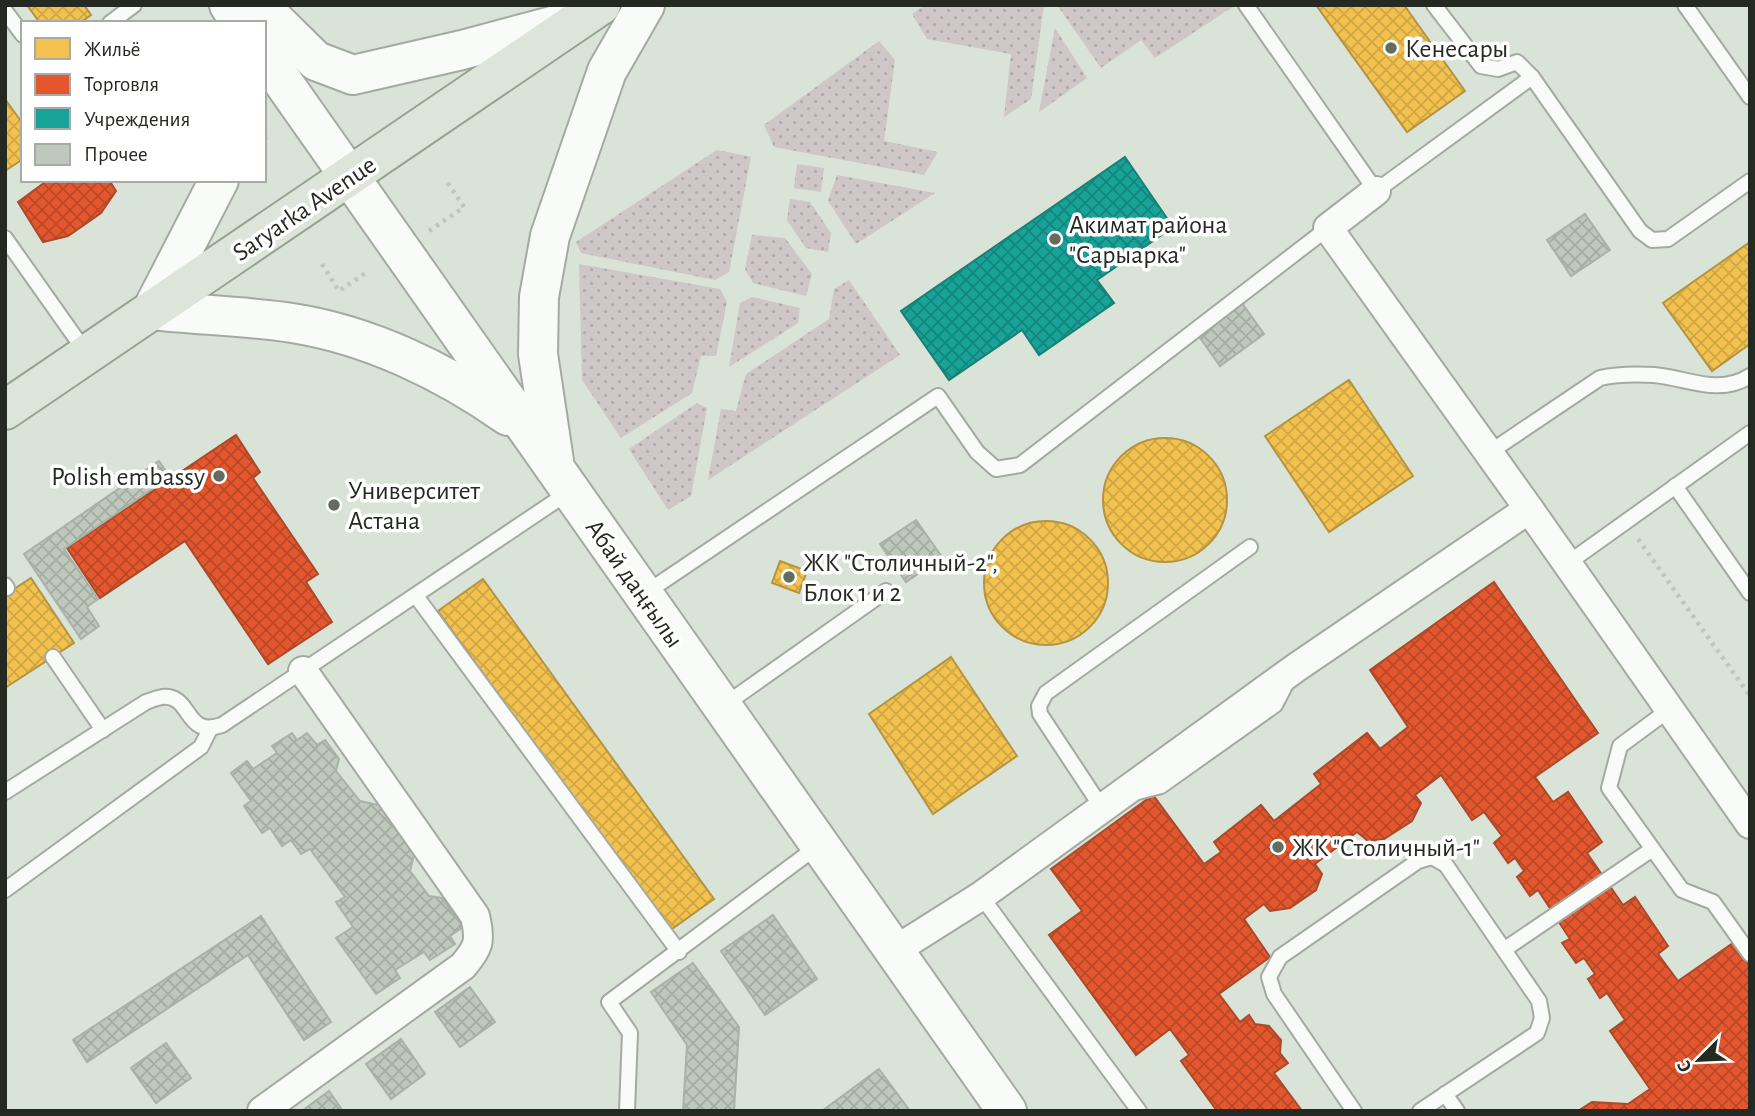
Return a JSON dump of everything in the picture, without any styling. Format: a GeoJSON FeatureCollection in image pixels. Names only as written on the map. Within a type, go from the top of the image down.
{"type":"FeatureCollection","features":[{"type":"Feature","properties":{"kind":"main road","name":"Saryarka Avenue"},"geometry":{"type":"LineString","coordinates":[[5,410],[592,11]]}},
{"type":"Feature","properties":{"kind":"street"},"geometry":{"type":"LineString","coordinates":[[229,5],[240,21]]}},
{"type":"Feature","properties":{"kind":"street"},"geometry":{"type":"LineString","coordinates":[[259,5],[316,61],[353,75],[463,50],[592,11]]}},
{"type":"Feature","properties":{"kind":"street"},"geometry":{"type":"LineString","coordinates":[[563,480],[538,354],[539,297],[550,236],[607,71],[645,5]]}},
{"type":"Feature","properties":{"kind":"street","name":"Абай даңғылы"},"geometry":{"type":"LineString","coordinates":[[266,58],[1007,1111]]}},
{"type":"Feature","properties":{"kind":"street"},"geometry":{"type":"LineString","coordinates":[[218,182],[152,310],[292,323],[337,333],[427,366],[527,429]]}},
{"type":"Feature","properties":{"kind":"street"},"geometry":{"type":"LineString","coordinates":[[1376,191],[1328,228],[1490,452],[1750,824]]}},
{"type":"Feature","properties":{"kind":"street"},"geometry":{"type":"LineString","coordinates":[[894,951],[981,896],[1297,667],[1530,509]]}},
{"type":"Feature","properties":{"kind":"street"},"geometry":{"type":"LineString","coordinates":[[262,1111],[463,966],[475,951],[480,936],[475,916],[303,671]]}},
{"type":"Feature","properties":{"kind":"lane"},"geometry":{"type":"LineString","coordinates":[[113,21],[134,5]]}},
{"type":"Feature","properties":{"kind":"lane"},"geometry":{"type":"LineString","coordinates":[[1246,5],[1376,191],[1532,76]]}},
{"type":"Feature","properties":{"kind":"lane"},"geometry":{"type":"LineString","coordinates":[[1434,5],[1481,66],[1498,69],[1517,62],[1532,76],[1640,231],[1652,240],[1668,239],[1750,181]]}},
{"type":"Feature","properties":{"kind":"lane"},"geometry":{"type":"LineString","coordinates":[[1685,5],[1750,97]]}},
{"type":"Feature","properties":{"kind":"lane"},"geometry":{"type":"LineString","coordinates":[[5,10],[21,32]]}},
{"type":"Feature","properties":{"kind":"lane"},"geometry":{"type":"LineString","coordinates":[[643,594],[699,559],[938,396],[977,453],[996,469],[1020,465],[1328,228]]}},
{"type":"Feature","properties":{"kind":"lane"},"geometry":{"type":"LineString","coordinates":[[5,238],[87,354]]}},
{"type":"Feature","properties":{"kind":"lane"},"geometry":{"type":"LineString","coordinates":[[1490,452],[1600,378],[1618,374],[1656,375],[1717,387],[1729,386],[1750,376]]}},
{"type":"Feature","properties":{"kind":"lane"},"geometry":{"type":"LineString","coordinates":[[1568,563],[1750,433]]}},
{"type":"Feature","properties":{"kind":"lane"},"geometry":{"type":"LineString","coordinates":[[5,792],[146,702],[164,696],[180,701],[196,725],[210,729],[222,724],[416,596],[563,480]]}},
{"type":"Feature","properties":{"kind":"lane"},"geometry":{"type":"LineString","coordinates":[[1675,486],[1750,593]]}},
{"type":"Feature","properties":{"kind":"lane"},"geometry":{"type":"LineString","coordinates":[[1110,803],[1040,714],[1039,706],[1045,693],[1250,547]]}},
{"type":"Feature","properties":{"kind":"lane"},"geometry":{"type":"LineString","coordinates":[[722,706],[886,591]]}},
{"type":"Feature","properties":{"kind":"lane"},"geometry":{"type":"LineString","coordinates":[[416,596],[679,952]]}},
{"type":"Feature","properties":{"kind":"lane"},"geometry":{"type":"LineString","coordinates":[[53,657],[103,730]]}},
{"type":"Feature","properties":{"kind":"lane"},"geometry":{"type":"LineString","coordinates":[[1670,709],[1620,746],[1609,788],[1682,890],[1713,902],[1750,954]]}},
{"type":"Feature","properties":{"kind":"lane"},"geometry":{"type":"LineString","coordinates":[[5,890],[201,747],[210,729]]}},
{"type":"Feature","properties":{"kind":"lane"},"geometry":{"type":"LineString","coordinates":[[627,1111],[630,1033],[609,1002],[820,845]]}},
{"type":"Feature","properties":{"kind":"lane"},"geometry":{"type":"LineString","coordinates":[[1505,949],[1651,850]]}},
{"type":"Feature","properties":{"kind":"lane"},"geometry":{"type":"LineString","coordinates":[[1354,1111],[1274,994],[1269,977],[1280,957],[1418,861],[1432,857],[1446,865],[1505,949],[1539,1001],[1542,1018],[1537,1033],[1420,1111]]}},
{"type":"Feature","properties":{"kind":"lane"},"geometry":{"type":"LineString","coordinates":[[981,896],[1139,1111]]}},
{"type":"Feature","properties":{"kind":"lane"},"geometry":{"type":"LineString","coordinates":[[1445,1094],[1457,1111]]}},
{"type":"Feature","properties":{"kind":"path"},"geometry":{"type":"LineString","coordinates":[[266,138],[271,134]]}},
{"type":"Feature","properties":{"kind":"path"},"geometry":{"type":"LineString","coordinates":[[425,233],[464,207],[445,179]]}},
{"type":"Feature","properties":{"kind":"path"},"geometry":{"type":"LineString","coordinates":[[322,264],[339,291],[367,272]]}},
{"type":"Feature","properties":{"kind":"path"},"geometry":{"type":"LineString","coordinates":[[1626,521],[1750,696]]}},
{"type":"Feature","properties":{"kind":"shaded area"},"geometry":{"type":"Polygon","coordinates":[[[925,5],[1044,5],[1031,99],[1004,117],[1011,54],[927,39],[912,14],[925,5]]]}},
{"type":"Feature","properties":{"kind":"shaded area"},"geometry":{"type":"Polygon","coordinates":[[[1057,5],[1234,6],[1155,58],[1141,40],[1101,68],[1057,5]]]}},
{"type":"Feature","properties":{"kind":"shaded area"},"geometry":{"type":"Polygon","coordinates":[[[1055,28],[1087,78],[1039,112],[1055,28]]]}},
{"type":"Feature","properties":{"kind":"shaded area"},"geometry":{"type":"Polygon","coordinates":[[[879,41],[895,60],[884,141],[938,152],[924,175],[774,147],[764,125],[879,41]]]}},
{"type":"Feature","properties":{"kind":"shaded area"},"geometry":{"type":"Polygon","coordinates":[[[717,150],[751,157],[729,272],[715,280],[581,253],[576,242],[717,150]]]}},
{"type":"Feature","properties":{"kind":"shaded area"},"geometry":{"type":"Polygon","coordinates":[[[797,164],[824,168],[821,192],[794,188],[797,164]]]}},
{"type":"Feature","properties":{"kind":"shaded area"},"geometry":{"type":"Polygon","coordinates":[[[837,175],[935,193],[856,244],[828,201],[837,175]]]}},
{"type":"Feature","properties":{"kind":"shaded area"},"geometry":{"type":"Polygon","coordinates":[[[790,199],[810,202],[831,233],[828,252],[806,248],[787,220],[790,199]]]}},
{"type":"Feature","properties":{"kind":"shaded area"},"geometry":{"type":"Polygon","coordinates":[[[752,235],[785,238],[812,274],[806,296],[753,283],[745,269],[752,235]]]}},
{"type":"Feature","properties":{"kind":"shaded area"},"geometry":{"type":"Polygon","coordinates":[[[579,264],[720,289],[727,302],[716,356],[701,356],[692,393],[621,438],[582,380],[579,264]]]}},
{"type":"Feature","properties":{"kind":"shaded area"},"geometry":{"type":"Polygon","coordinates":[[[849,280],[900,355],[708,480],[721,409],[736,411],[746,374],[829,319],[834,289],[849,280]]]}},
{"type":"Feature","properties":{"kind":"shaded area"},"geometry":{"type":"Polygon","coordinates":[[[752,297],[800,308],[798,323],[729,367],[740,303],[752,297]]]}},
{"type":"Feature","properties":{"kind":"shaded area"},"geometry":{"type":"Polygon","coordinates":[[[697,403],[707,408],[691,496],[668,510],[629,449],[697,403]]]}},
{"type":"Feature","properties":{"kind":"building: Жильё"},"geometry":{"type":"Polygon","coordinates":[[[27,5],[84,5],[91,15],[83,21],[39,21],[27,5]]]}},
{"type":"Feature","properties":{"kind":"building: Жильё","name":"Кенесары"},"geometry":{"type":"Polygon","coordinates":[[[1316,5],[1404,5],[1465,91],[1407,132],[1316,5]]]}},
{"type":"Feature","properties":{"kind":"building: Жильё"},"geometry":{"type":"Polygon","coordinates":[[[5,99],[21,121],[21,160],[5,171],[5,99]]]}},
{"type":"Feature","properties":{"kind":"building: Жильё"},"geometry":{"type":"Polygon","coordinates":[[[1750,242],[1750,344],[1712,371],[1663,303],[1750,242]]]}},
{"type":"Feature","properties":{"kind":"building: Жильё"},"geometry":{"type":"Polygon","coordinates":[[[1349,380],[1413,476],[1329,532],[1265,436],[1349,380]]]}},
{"type":"Feature","properties":{"kind":"building: Жильё"},"geometry":{"type":"Polygon","coordinates":[[[1165,438],[1189,443],[1209,456],[1222,476],[1227,500],[1222,524],[1209,544],[1189,557],[1165,562],[1141,557],[1121,544],[1108,524],[1103,500],[1108,476],[1121,456],[1141,443],[1165,438]]]}},
{"type":"Feature","properties":{"kind":"building: Жильё"},"geometry":{"type":"Polygon","coordinates":[[[1046,521],[1070,526],[1090,539],[1103,559],[1108,583],[1103,607],[1090,627],[1070,640],[1046,645],[1022,640],[1002,627],[989,607],[984,583],[989,559],[1002,539],[1022,526],[1046,521]]]}},
{"type":"Feature","properties":{"kind":"building: Жильё","name":"ЖК \"Столичный-2\", Блок 1 и 2"},"geometry":{"type":"Polygon","coordinates":[[[780,561],[807,571],[799,593],[772,583],[780,561]]]}},
{"type":"Feature","properties":{"kind":"building: Жильё"},"geometry":{"type":"Polygon","coordinates":[[[31,578],[74,643],[5,688],[5,595],[31,578]]]}},
{"type":"Feature","properties":{"kind":"building: Жильё"},"geometry":{"type":"Polygon","coordinates":[[[483,579],[714,899],[669,931],[438,611],[483,579]]]}},
{"type":"Feature","properties":{"kind":"building: Жильё"},"geometry":{"type":"Polygon","coordinates":[[[951,657],[1017,756],[933,814],[869,714],[951,657]]]}},
{"type":"Feature","properties":{"kind":"building: Торговля"},"geometry":{"type":"Polygon","coordinates":[[[45,182],[110,182],[116,191],[101,213],[68,236],[43,242],[18,202],[45,182]]]}},
{"type":"Feature","properties":{"kind":"building: Торговля"},"geometry":{"type":"Polygon","coordinates":[[[236,435],[260,472],[253,478],[318,574],[306,582],[332,622],[268,664],[185,541],[100,598],[67,548],[236,435]]]}},
{"type":"Feature","properties":{"kind":"building: Торговля","name":"ЖК \"Столичный-1\""},"geometry":{"type":"Polygon","coordinates":[[[1494,582],[1598,733],[1535,777],[1553,802],[1568,792],[1602,842],[1587,853],[1623,905],[1635,897],[1668,946],[1658,954],[1678,981],[1736,941],[1750,961],[1750,1111],[1578,1111],[1592,1102],[1628,1104],[1650,1089],[1610,1031],[1625,1020],[1607,993],[1600,998],[1588,979],[1595,974],[1584,958],[1576,963],[1562,943],[1570,939],[1538,890],[1530,896],[1517,877],[1524,871],[1515,858],[1508,863],[1494,843],[1502,836],[1484,812],[1472,820],[1441,775],[1415,795],[1421,803],[1412,821],[1384,839],[1368,841],[1357,832],[1315,864],[1322,874],[1316,890],[1290,908],[1270,911],[1264,904],[1244,919],[1270,957],[1219,994],[1240,1022],[1249,1015],[1255,1024],[1269,1026],[1281,1040],[1280,1053],[1288,1063],[1274,1073],[1302,1111],[1217,1111],[1181,1061],[1189,1055],[1170,1029],[1136,1055],[1049,935],[1082,911],[1051,869],[1153,795],[1204,864],[1221,852],[1214,842],[1261,805],[1274,821],[1321,784],[1314,774],[1367,733],[1380,749],[1408,727],[1370,670],[1494,582]]]}},
{"type":"Feature","properties":{"kind":"building: Учреждения"},"geometry":{"type":"Polygon","coordinates":[[[1125,157],[1173,227],[1097,280],[1114,303],[1039,355],[1022,330],[949,380],[901,311],[1125,157]]]}},
{"type":"Feature","properties":{"kind":"building: Прочее"},"geometry":{"type":"Polygon","coordinates":[[[1585,214],[1610,250],[1571,276],[1547,240],[1585,214]]]}},
{"type":"Feature","properties":{"kind":"building: Прочее"},"geometry":{"type":"Polygon","coordinates":[[[1242,303],[1264,334],[1220,366],[1198,335],[1242,303]]]}},
{"type":"Feature","properties":{"kind":"building: Прочее"},"geometry":{"type":"Polygon","coordinates":[[[159,461],[170,477],[64,549],[98,599],[87,607],[99,626],[81,639],[24,554],[159,461]]]}},
{"type":"Feature","properties":{"kind":"building: Прочее"},"geometry":{"type":"Polygon","coordinates":[[[916,520],[942,557],[906,582],[880,544],[916,520]]]}},
{"type":"Feature","properties":{"kind":"building: Прочее"},"geometry":{"type":"Polygon","coordinates":[[[292,733],[297,740],[307,733],[317,745],[325,740],[339,759],[336,771],[360,801],[378,805],[387,798],[426,846],[414,855],[410,871],[429,896],[442,898],[463,927],[450,936],[455,944],[430,960],[424,952],[395,970],[400,978],[376,994],[336,938],[353,927],[336,902],[345,897],[310,849],[301,854],[291,840],[282,846],[270,828],[262,833],[244,806],[251,801],[231,773],[247,761],[253,769],[277,753],[272,746],[292,733]]]}},
{"type":"Feature","properties":{"kind":"building: Прочее"},"geometry":{"type":"Polygon","coordinates":[[[773,915],[817,979],[765,1015],[721,951],[773,915]]]}},
{"type":"Feature","properties":{"kind":"building: Прочее"},"geometry":{"type":"Polygon","coordinates":[[[261,916],[331,1022],[304,1040],[248,955],[87,1062],[73,1040],[261,916]]]}},
{"type":"Feature","properties":{"kind":"building: Прочее"},"geometry":{"type":"Polygon","coordinates":[[[693,963],[739,1027],[734,1111],[683,1111],[687,1045],[651,992],[693,963]]]}},
{"type":"Feature","properties":{"kind":"building: Прочее"},"geometry":{"type":"Polygon","coordinates":[[[470,987],[495,1022],[460,1047],[435,1012],[470,987]]]}},
{"type":"Feature","properties":{"kind":"building: Прочее"},"geometry":{"type":"Polygon","coordinates":[[[401,1039],[425,1074],[391,1099],[366,1064],[401,1039]]]}},
{"type":"Feature","properties":{"kind":"building: Прочее"},"geometry":{"type":"Polygon","coordinates":[[[166,1043],[191,1078],[156,1103],[131,1068],[166,1043]]]}},
{"type":"Feature","properties":{"kind":"building: Прочее"},"geometry":{"type":"Polygon","coordinates":[[[879,1069],[910,1111],[822,1111],[879,1069]]]}},
{"type":"Feature","properties":{"kind":"building: Прочее"},"geometry":{"type":"Polygon","coordinates":[[[329,1091],[343,1111],[302,1111],[329,1091]]]}},
{"type":"Feature","properties":{"kind":"place","name":"Кенесары"},"geometry":{"type":"Point","coordinates":[1391,48]}},
{"type":"Feature","properties":{"kind":"place","name":"Акимат района \"Сарыарка\""},"geometry":{"type":"Point","coordinates":[1055,239]}},
{"type":"Feature","properties":{"kind":"place","name":"Polish embassy"},"geometry":{"type":"Point","coordinates":[219,476]}},
{"type":"Feature","properties":{"kind":"place","name":"Университет Астана"},"geometry":{"type":"Point","coordinates":[334,505]}},
{"type":"Feature","properties":{"kind":"place","name":"ЖК \"Столичный-2\", Блок 1 и 2"},"geometry":{"type":"Point","coordinates":[789,577]}},
{"type":"Feature","properties":{"kind":"place","name":"ЖК \"Столичный-1\""},"geometry":{"type":"Point","coordinates":[1278,847]}}]}
